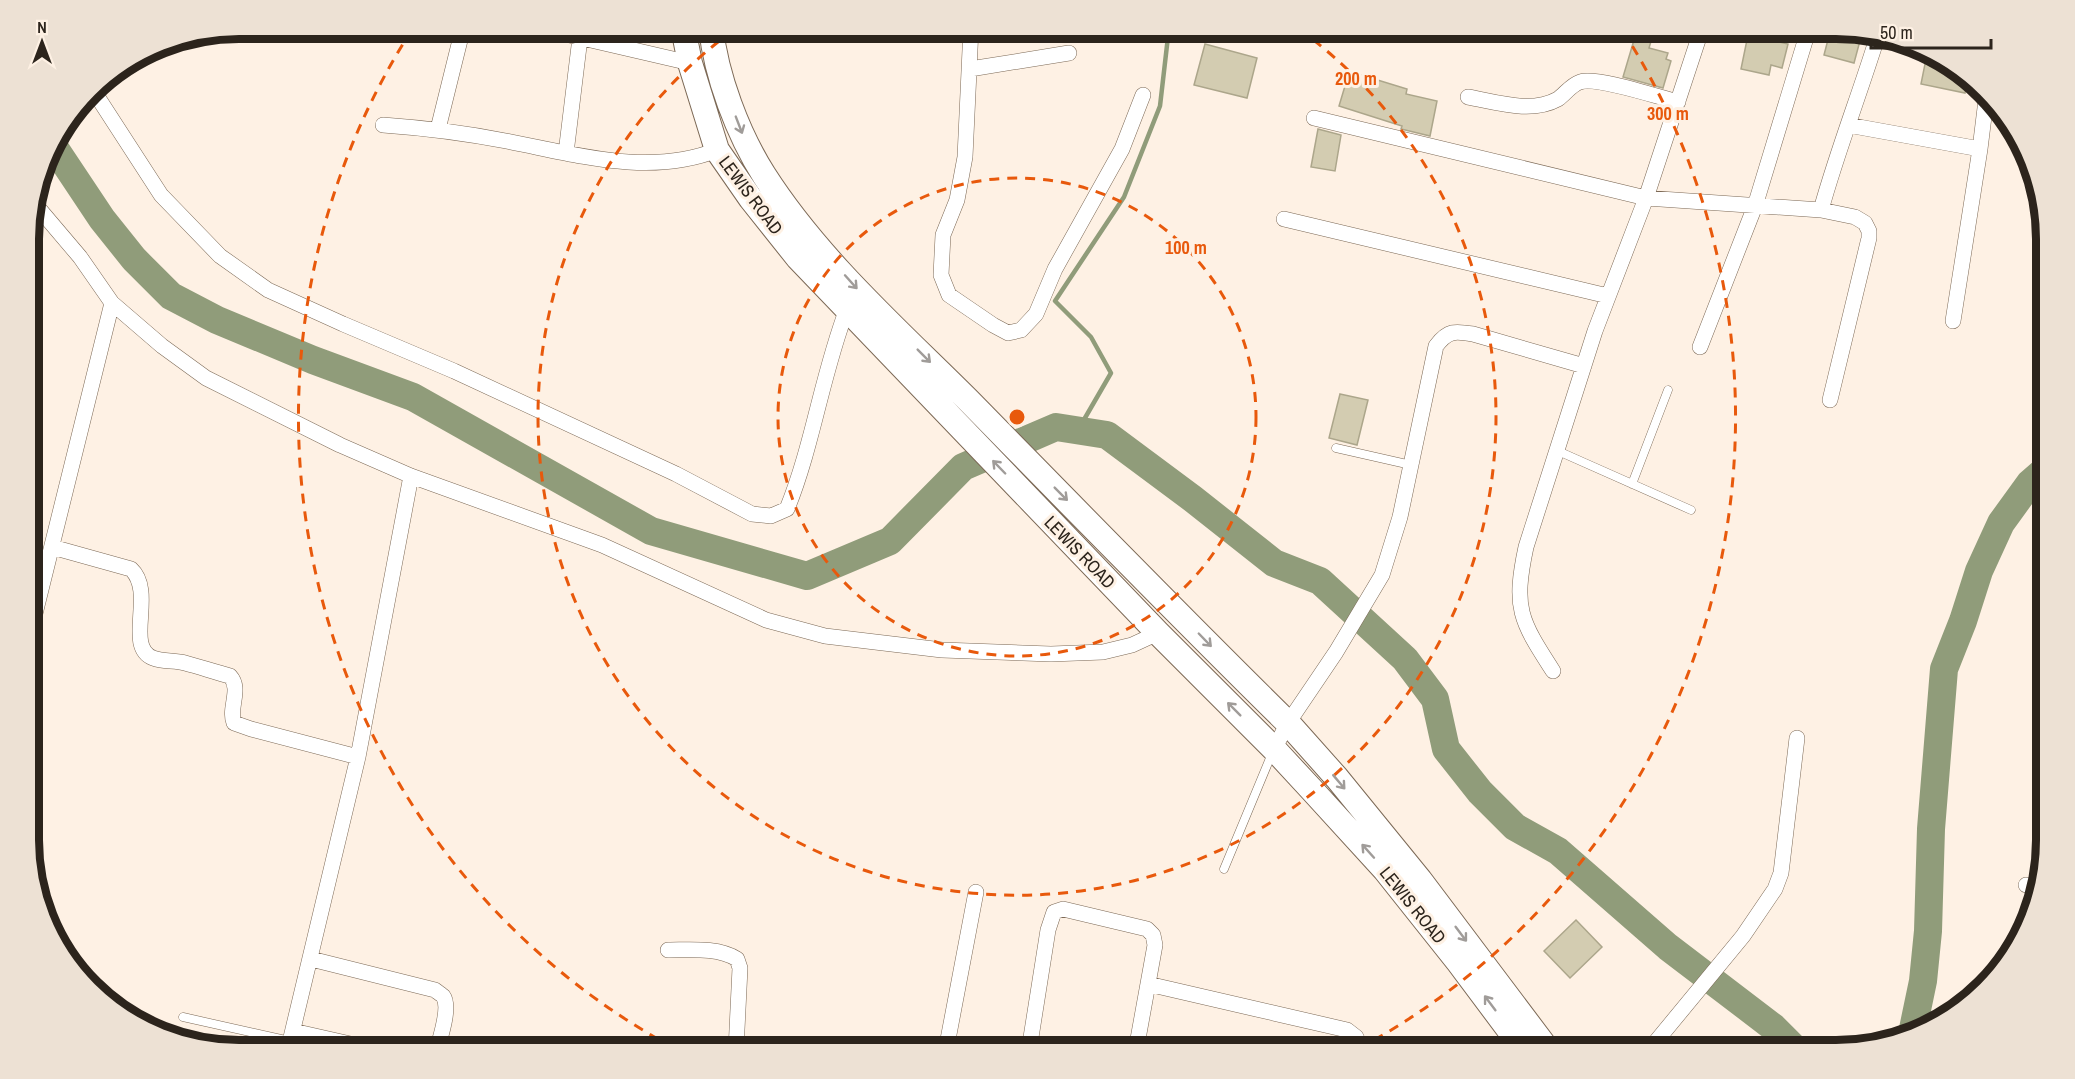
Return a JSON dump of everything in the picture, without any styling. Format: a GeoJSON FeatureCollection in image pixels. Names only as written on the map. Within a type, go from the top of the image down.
{"type":"FeatureCollection","features":[{"type":"Feature","properties":{"kind":"main road","name":"LEWIS ROAD"},"geometry":{"type":"LineString","coordinates":[[685,39],[698,92],[717,150],[751,199],[798,258],[848,309],[874,321],[1164,599],[1288,723],[1337,778],[1420,880],[1540,1040]]}},
{"type":"Feature","properties":{"kind":"main road","name":"LEWIS ROAD"},"geometry":{"type":"LineString","coordinates":[[713,39],[718,67],[743,137],[762,173],[787,209],[851,282],[874,321],[1141,615],[1274,748],[1384,870],[1459,963],[1517,1040]]}},
{"type":"Feature","properties":{"kind":"main road"},"geometry":{"type":"LineString","coordinates":[[698,92],[724,85]]}},
{"type":"Feature","properties":{"kind":"street"},"geometry":{"type":"LineString","coordinates":[[438,129],[461,39]]}},
{"type":"Feature","properties":{"kind":"street"},"geometry":{"type":"LineString","coordinates":[[566,153],[580,39]]}},
{"type":"Feature","properties":{"kind":"street"},"geometry":{"type":"LineString","coordinates":[[584,39],[690,63]]}},
{"type":"Feature","properties":{"kind":"street"},"geometry":{"type":"LineString","coordinates":[[971,39],[965,157],[957,200],[944,235],[941,275],[949,295],[993,326],[1008,333],[1022,330],[1036,314],[1055,269],[1122,149],[1143,95]]}},
{"type":"Feature","properties":{"kind":"street"},"geometry":{"type":"LineString","coordinates":[[1553,671],[1526,626],[1520,610],[1518,594],[1526,548],[1584,366],[1646,198],[1698,39]]}},
{"type":"Feature","properties":{"kind":"street"},"geometry":{"type":"LineString","coordinates":[[1700,347],[1755,206],[1806,39]]}},
{"type":"Feature","properties":{"kind":"street"},"geometry":{"type":"LineString","coordinates":[[1821,210],[1836,158],[1875,44]]}},
{"type":"Feature","properties":{"kind":"street"},"geometry":{"type":"LineString","coordinates":[[970,69],[1069,53]]}},
{"type":"Feature","properties":{"kind":"street"},"geometry":{"type":"LineString","coordinates":[[1468,97],[1525,107],[1558,99],[1580,81],[1596,81],[1678,102]]}},
{"type":"Feature","properties":{"kind":"street"},"geometry":{"type":"LineString","coordinates":[[98,98],[161,195],[220,256],[268,290],[475,380],[676,474],[752,514],[771,516],[787,509],[794,492],[836,340],[848,309]]}},
{"type":"Feature","properties":{"kind":"street"},"geometry":{"type":"LineString","coordinates":[[1953,321],[1985,106]]}},
{"type":"Feature","properties":{"kind":"street"},"geometry":{"type":"LineString","coordinates":[[1314,118],[1646,198],[1821,210],[1855,217],[1865,224],[1869,231],[1869,238],[1830,400]]}},
{"type":"Feature","properties":{"kind":"street"},"geometry":{"type":"LineString","coordinates":[[383,125],[438,129],[638,164],[701,157],[717,150]]}},
{"type":"Feature","properties":{"kind":"street"},"geometry":{"type":"LineString","coordinates":[[1848,125],[1980,149]]}},
{"type":"Feature","properties":{"kind":"street"},"geometry":{"type":"LineString","coordinates":[[41,212],[80,257],[112,303],[162,346],[206,378],[340,446],[411,476],[602,545],[766,620],[825,636],[942,650],[1051,654],[1103,652],[1132,645],[1158,633]]}},
{"type":"Feature","properties":{"kind":"street"},"geometry":{"type":"LineString","coordinates":[[1284,219],[1608,296]]}},
{"type":"Feature","properties":{"kind":"street"},"geometry":{"type":"LineString","coordinates":[[39,598],[112,303]]}},
{"type":"Feature","properties":{"kind":"street"},"geometry":{"type":"LineString","coordinates":[[1274,748],[1382,575],[1400,517],[1436,346],[1444,336],[1456,332],[1473,334],[1584,366]]}},
{"type":"Feature","properties":{"kind":"street"},"geometry":{"type":"LineString","coordinates":[[290,1040],[358,757],[411,476]]}},
{"type":"Feature","properties":{"kind":"street"},"geometry":{"type":"LineString","coordinates":[[52,547],[130,569],[137,575],[141,585],[140,641],[143,651],[153,658],[184,662],[230,676],[235,681],[231,716],[234,723],[358,757]]}},
{"type":"Feature","properties":{"kind":"street"},"geometry":{"type":"LineString","coordinates":[[1658,1040],[1743,936],[1775,889],[1781,873],[1797,738]]}},
{"type":"Feature","properties":{"kind":"street"},"geometry":{"type":"LineString","coordinates":[[948,1040],[976,892]]}},
{"type":"Feature","properties":{"kind":"street"},"geometry":{"type":"LineString","coordinates":[[1031,1040],[1048,930],[1054,912],[1063,909],[1147,929],[1152,934],[1155,945],[1138,1040]]}},
{"type":"Feature","properties":{"kind":"street"},"geometry":{"type":"LineString","coordinates":[[668,950],[718,952],[729,954],[737,959],[740,968],[736,1040]]}},
{"type":"Feature","properties":{"kind":"street"},"geometry":{"type":"LineString","coordinates":[[311,959],[435,990],[443,995],[446,1012],[439,1040]]}},
{"type":"Feature","properties":{"kind":"street"},"geometry":{"type":"LineString","coordinates":[[1148,984],[1347,1030],[1357,1040]]}},
{"type":"Feature","properties":{"kind":"lane"},"geometry":{"type":"LineString","coordinates":[[1632,484],[1668,390]]}},
{"type":"Feature","properties":{"kind":"lane"},"geometry":{"type":"LineString","coordinates":[[1336,448],[1411,465]]}},
{"type":"Feature","properties":{"kind":"lane"},"geometry":{"type":"LineString","coordinates":[[1558,451],[1691,510]]}},
{"type":"Feature","properties":{"kind":"lane"},"geometry":{"type":"LineString","coordinates":[[1224,869],[1274,748]]}},
{"type":"Feature","properties":{"kind":"lane"},"geometry":{"type":"LineString","coordinates":[[183,1017],[286,1040]]}},
{"type":"Feature","properties":{"kind":"building"},"geometry":{"type":"Polygon","coordinates":[[[1630,39],[1652,39],[1649,48],[1668,53],[1666,59],[1671,61],[1663,88],[1623,77],[1634,40],[1630,39]]]}},
{"type":"Feature","properties":{"kind":"building"},"geometry":{"type":"Polygon","coordinates":[[[1747,39],[1766,39],[1788,44],[1782,68],[1771,65],[1769,75],[1741,69],[1747,39]]]}},
{"type":"Feature","properties":{"kind":"building"},"geometry":{"type":"Polygon","coordinates":[[[1828,39],[1860,41],[1854,63],[1824,55],[1828,39]]]}},
{"type":"Feature","properties":{"kind":"building"},"geometry":{"type":"Polygon","coordinates":[[[1205,44],[1257,58],[1247,98],[1194,85],[1205,44]]]}},
{"type":"Feature","properties":{"kind":"building"},"geometry":{"type":"Polygon","coordinates":[[[1926,61],[1966,88],[1965,93],[1921,84],[1926,61]]]}},
{"type":"Feature","properties":{"kind":"building"},"geometry":{"type":"Polygon","coordinates":[[[1358,74],[1407,89],[1406,94],[1437,101],[1430,136],[1401,129],[1402,126],[1339,106],[1345,86],[1358,74]]]}},
{"type":"Feature","properties":{"kind":"building"},"geometry":{"type":"Polygon","coordinates":[[[1318,129],[1341,135],[1335,171],[1311,167],[1318,129]]]}},
{"type":"Feature","properties":{"kind":"building"},"geometry":{"type":"Polygon","coordinates":[[[1340,394],[1368,400],[1357,445],[1329,438],[1340,394]]]}},
{"type":"Feature","properties":{"kind":"building"},"geometry":{"type":"Polygon","coordinates":[[[1576,920],[1602,947],[1570,978],[1544,951],[1576,920]]]}},
{"type":"Feature","properties":{"kind":"waterway"},"geometry":{"type":"LineString","coordinates":[[1078,430],[1111,373],[1091,337],[1055,301],[1124,197],[1160,106],[1168,39]]}},
{"type":"Feature","properties":{"kind":"waterway"},"geometry":{"type":"LineString","coordinates":[[59,154],[102,219],[134,259],[171,296],[217,320],[313,360],[413,397],[651,531],[807,576],[890,541],[963,467],[1056,427],[1107,435],[1274,563],[1320,581],[1405,659],[1435,699],[1446,749],[1480,792],[1515,827],[1558,851],[1668,947],[1773,1027],[1786,1040]]}},
{"type":"Feature","properties":{"kind":"waterway"},"geometry":{"type":"LineString","coordinates":[[1914,1023],[1923,981],[1928,931],[1931,829],[1944,669],[1979,571],[2001,523],[2036,478]]}}]}
